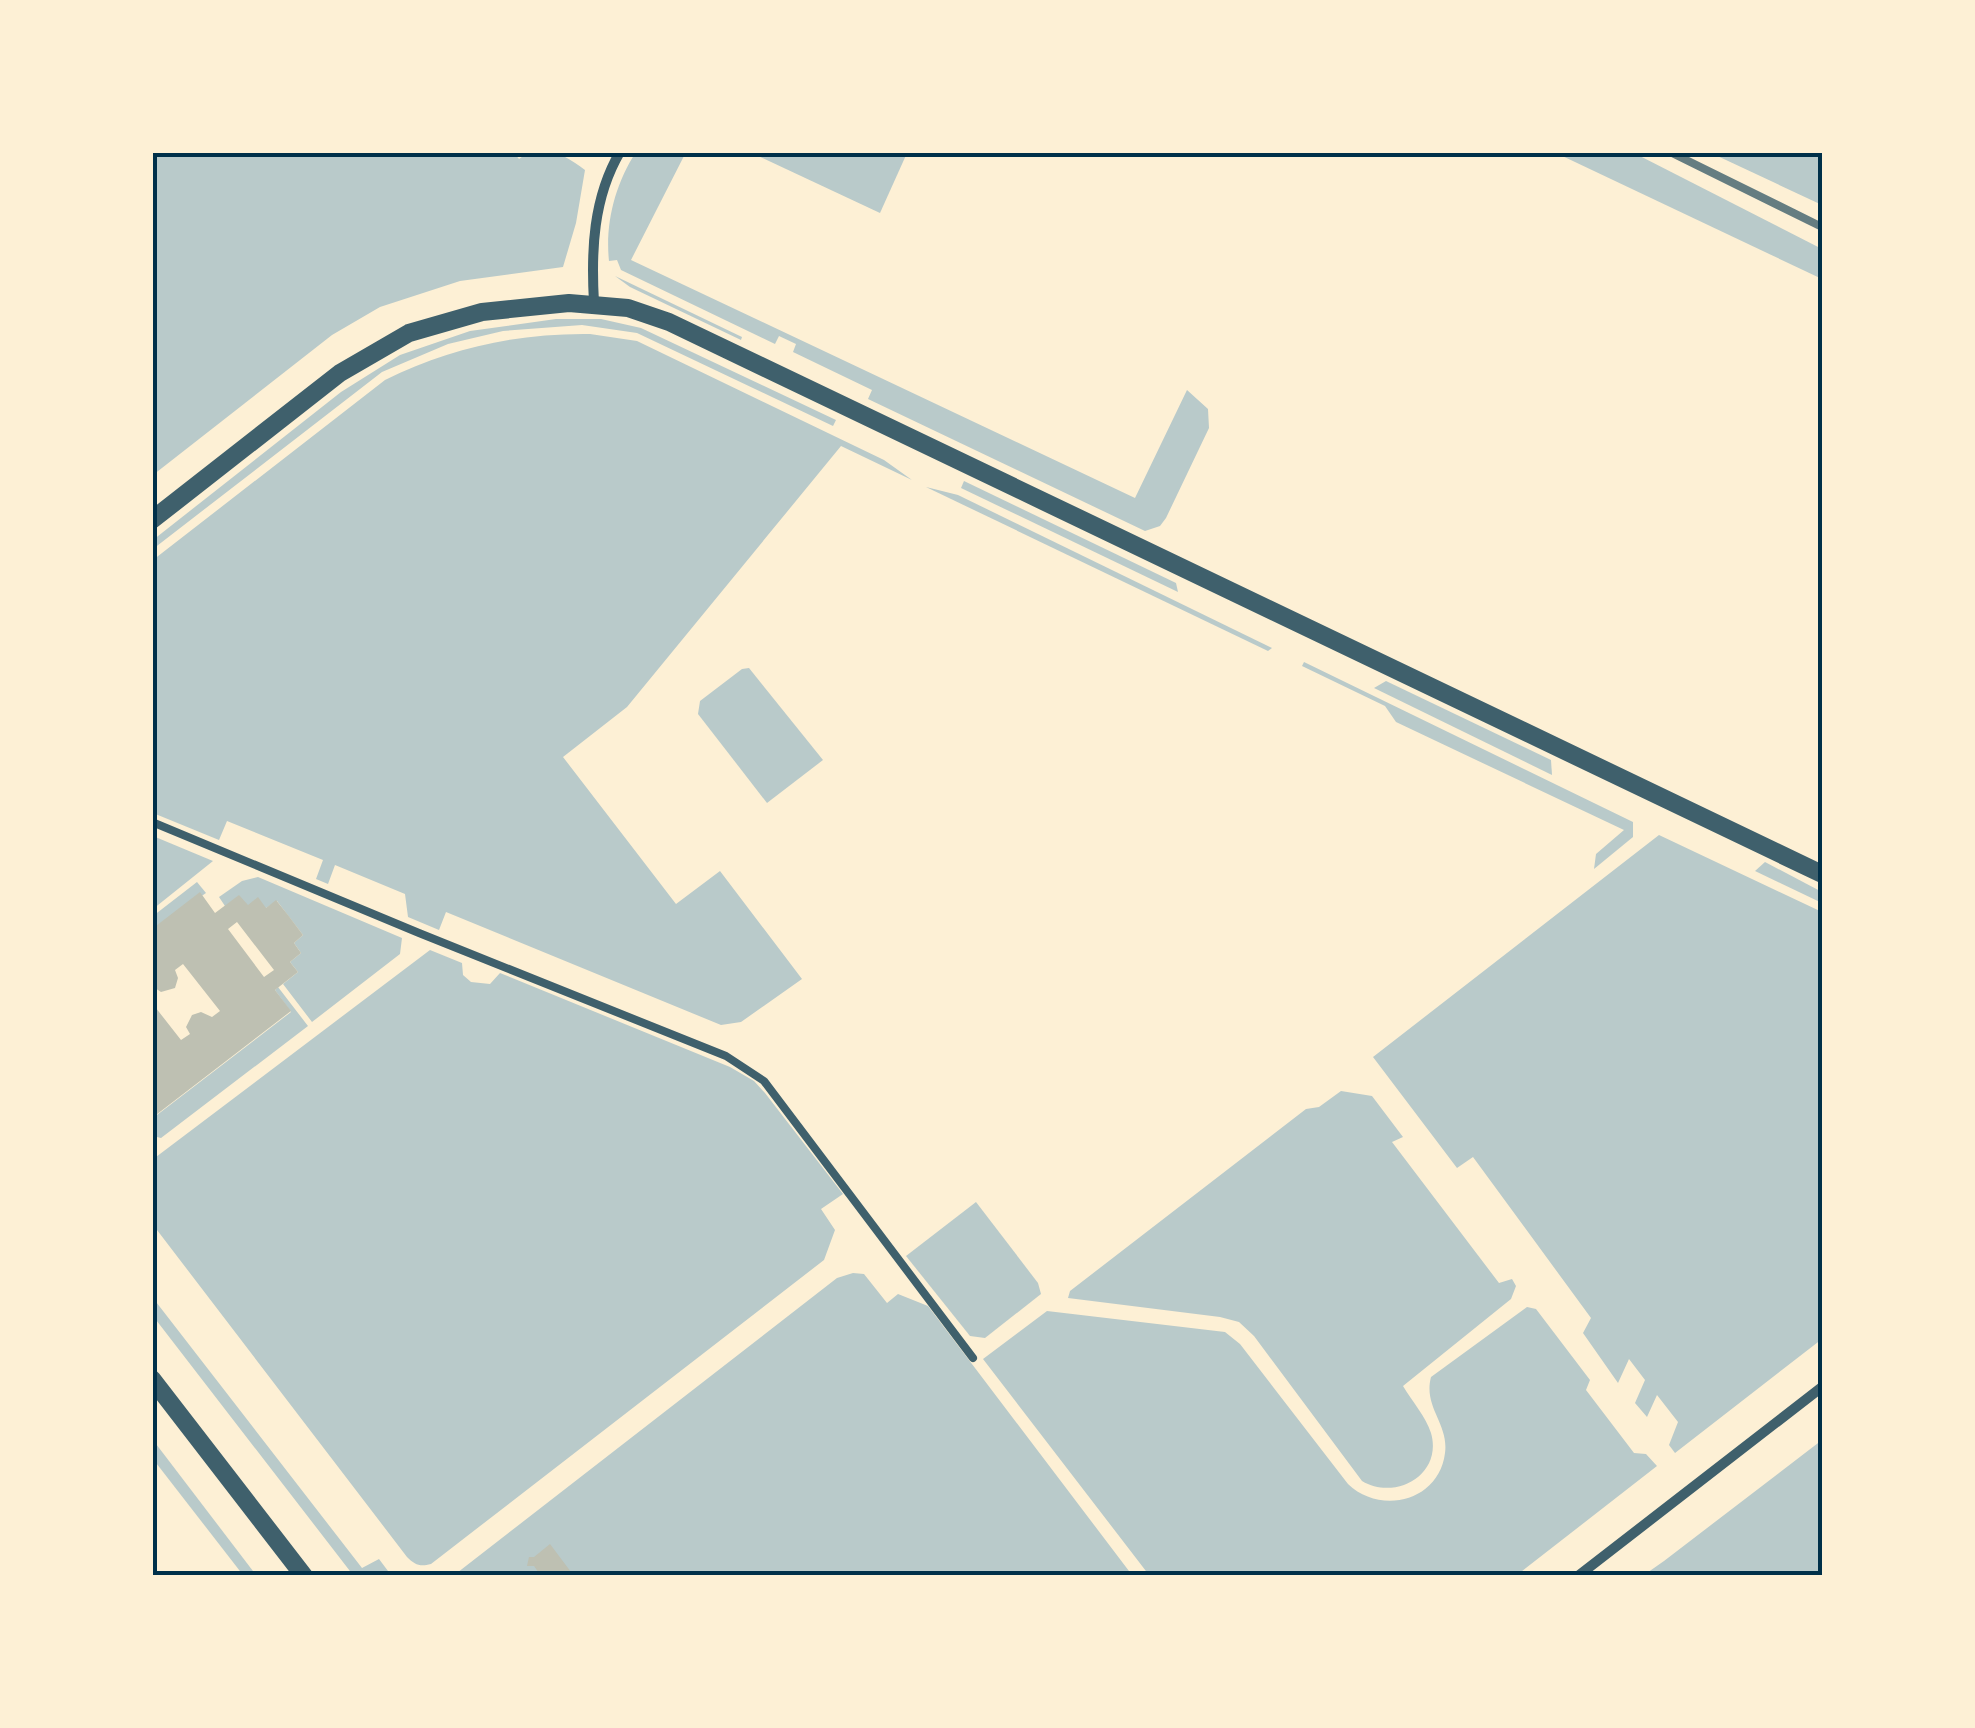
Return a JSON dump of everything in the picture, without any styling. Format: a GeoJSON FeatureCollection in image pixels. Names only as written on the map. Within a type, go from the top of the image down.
{"type":"FeatureCollection","features":[{"type":"Feature","properties":{"kind":"street"},"geometry":{"type":"LineString","coordinates":[[594,303],[592,268],[600,196],[620,152]]}},
{"type":"Feature","properties":{"kind":"street"},"geometry":{"type":"LineString","coordinates":[[152,520],[340,373],[388,343],[434,324],[482,312],[594,303],[628,308],[669,322],[1822,874]]}},
{"type":"Feature","properties":{"kind":"street"},"geometry":{"type":"LineString","coordinates":[[152,1379],[304,1576]]}},
{"type":"Feature","properties":{"kind":"street"},"geometry":{"type":"LineString","coordinates":[[1578,1576],[1822,1387]]}},
{"type":"Feature","properties":{"kind":"lane"},"geometry":{"type":"LineString","coordinates":[[152,822],[726,1056],[764,1081],[973,1358]]}},
{"type":"Feature","properties":{"kind":"shaded area"},"geometry":{"type":"Polygon","coordinates":[[[536,151],[553,152],[585,170],[563,267],[460,281],[380,307],[332,335],[153,475],[153,153],[514,153],[519,159],[536,151]]]}},
{"type":"Feature","properties":{"kind":"shaded area"},"geometry":{"type":"Polygon","coordinates":[[[636,152],[684,156],[631,260],[1135,498],[1187,390],[1208,409],[1209,428],[1166,518],[1160,526],[1145,531],[868,399],[872,390],[793,352],[796,344],[779,336],[775,344],[621,270],[617,260],[609,261],[610,219],[622,177],[636,152]]]}},
{"type":"Feature","properties":{"kind":"shaded area"},"geometry":{"type":"Polygon","coordinates":[[[752,153],[907,153],[880,213],[752,153]]]}},
{"type":"Feature","properties":{"kind":"shaded area"},"geometry":{"type":"Polygon","coordinates":[[[1556,153],[1634,153],[1822,249],[1822,279],[1556,153]]]}},
{"type":"Feature","properties":{"kind":"shaded area"},"geometry":{"type":"Polygon","coordinates":[[[1711,153],[1822,153],[1822,205],[1711,153]]]}},
{"type":"Feature","properties":{"kind":"shaded area"},"geometry":{"type":"Polygon","coordinates":[[[615,276],[742,337],[741,340],[630,287],[615,276]]]}},
{"type":"Feature","properties":{"kind":"shaded area"},"geometry":{"type":"Polygon","coordinates":[[[556,319],[601,319],[641,328],[836,420],[833,426],[637,333],[582,325],[503,331],[448,344],[382,372],[153,549],[153,540],[341,392],[400,355],[470,331],[556,319]]]}},
{"type":"Feature","properties":{"kind":"shaded area"},"geometry":{"type":"Polygon","coordinates":[[[590,334],[637,341],[884,460],[912,480],[841,446],[627,707],[563,757],[676,904],[720,871],[802,979],[741,1022],[721,1025],[446,912],[439,930],[408,917],[405,894],[335,865],[328,884],[316,879],[323,860],[227,821],[219,840],[153,813],[153,560],[385,380],[434,359],[484,345],[536,336],[590,334]]]}},
{"type":"Feature","properties":{"kind":"shaded area"},"geometry":{"type":"Polygon","coordinates":[[[964,481],[1176,583],[1178,592],[961,488],[964,481]]]}},
{"type":"Feature","properties":{"kind":"shaded area"},"geometry":{"type":"Polygon","coordinates":[[[926,487],[958,495],[1272,648],[1268,651],[926,487]]]}},
{"type":"Feature","properties":{"kind":"shaded area"},"geometry":{"type":"Polygon","coordinates":[[[1304,662],[1633,822],[1633,837],[1594,869],[1596,854],[1624,830],[1396,722],[1385,706],[1302,666],[1304,662]]]}},
{"type":"Feature","properties":{"kind":"shaded area"},"geometry":{"type":"Polygon","coordinates":[[[749,668],[823,760],[767,803],[698,714],[700,701],[742,669],[749,668]]]}},
{"type":"Feature","properties":{"kind":"shaded area"},"geometry":{"type":"Polygon","coordinates":[[[1386,681],[1551,760],[1552,775],[1374,688],[1386,681]]]}},
{"type":"Feature","properties":{"kind":"shaded area"},"geometry":{"type":"Polygon","coordinates":[[[1659,835],[1822,912],[1822,1339],[1675,1453],[1669,1445],[1678,1422],[1657,1395],[1647,1417],[1635,1403],[1645,1380],[1629,1359],[1618,1383],[1583,1333],[1591,1318],[1473,1157],[1457,1168],[1373,1057],[1659,835]]]}},
{"type":"Feature","properties":{"kind":"shaded area"},"geometry":{"type":"Polygon","coordinates":[[[153,836],[213,861],[153,909],[153,836]]]}},
{"type":"Feature","properties":{"kind":"shaded area"},"geometry":{"type":"Polygon","coordinates":[[[1765,862],[1822,892],[1822,903],[1755,871],[1765,862]]]}},
{"type":"Feature","properties":{"kind":"shaded area"},"geometry":{"type":"Polygon","coordinates":[[[258,877],[402,938],[400,954],[312,1022],[283,984],[298,972],[290,962],[301,953],[294,943],[303,935],[277,901],[266,908],[225,906],[219,897],[242,881],[258,877]]]}},
{"type":"Feature","properties":{"kind":"shaded area"},"geometry":{"type":"Polygon","coordinates":[[[197,882],[206,893],[153,929],[153,916],[197,882]]]}},
{"type":"Feature","properties":{"kind":"shaded area"},"geometry":{"type":"Polygon","coordinates":[[[430,950],[462,963],[463,975],[471,982],[490,984],[500,973],[730,1067],[754,1081],[843,1194],[821,1209],[835,1230],[824,1260],[431,1564],[424,1565],[407,1557],[157,1230],[153,1222],[152,1160],[430,950]]]}},
{"type":"Feature","properties":{"kind":"shaded area"},"geometry":{"type":"Polygon","coordinates":[[[278,987],[308,1026],[161,1138],[153,1136],[153,1118],[291,1012],[275,990],[278,987]]]}},
{"type":"Feature","properties":{"kind":"shaded area"},"geometry":{"type":"Polygon","coordinates":[[[1341,1091],[1372,1096],[1403,1137],[1392,1142],[1499,1283],[1512,1279],[1516,1286],[1511,1299],[1403,1386],[1429,1427],[1433,1448],[1423,1472],[1401,1486],[1388,1488],[1362,1481],[1254,1336],[1239,1322],[1068,1298],[1070,1291],[1306,1109],[1319,1107],[1341,1091]]]}},
{"type":"Feature","properties":{"kind":"shaded area"},"geometry":{"type":"Polygon","coordinates":[[[976,1202],[1038,1283],[1041,1294],[985,1338],[970,1336],[906,1256],[976,1202]]]}},
{"type":"Feature","properties":{"kind":"shaded area"},"geometry":{"type":"Polygon","coordinates":[[[864,1274],[887,1303],[898,1294],[928,1306],[1132,1575],[453,1576],[837,1278],[864,1274]]]}},
{"type":"Feature","properties":{"kind":"shaded area"},"geometry":{"type":"Polygon","coordinates":[[[153,1298],[362,1568],[379,1559],[391,1575],[353,1575],[153,1316],[153,1298]]]}},
{"type":"Feature","properties":{"kind":"shaded area"},"geometry":{"type":"Polygon","coordinates":[[[1527,1307],[1536,1309],[1590,1380],[1586,1390],[1634,1453],[1646,1454],[1657,1466],[1517,1575],[1149,1575],[983,1359],[1047,1311],[1225,1332],[1240,1344],[1348,1484],[1361,1494],[1391,1501],[1420,1493],[1440,1470],[1445,1443],[1430,1397],[1431,1377],[1527,1307]]]}},
{"type":"Feature","properties":{"kind":"shaded area"},"geometry":{"type":"Polygon","coordinates":[[[1822,1440],[1822,1575],[1644,1575],[1664,1561],[1822,1440]]]}},
{"type":"Feature","properties":{"kind":"shaded area"},"geometry":{"type":"Polygon","coordinates":[[[152,1441],[256,1575],[243,1575],[153,1459],[152,1441]]]}},
{"type":"Feature","properties":{"kind":"building"},"geometry":{"type":"Polygon","coordinates":[[[200,892],[215,913],[239,895],[248,905],[258,897],[266,908],[276,900],[303,935],[294,943],[301,953],[290,962],[298,972],[275,990],[291,1011],[152,1118],[152,1003],[181,1040],[190,1034],[186,1027],[192,1015],[201,1012],[212,1017],[220,1011],[183,964],[175,970],[175,988],[161,992],[152,986],[152,929],[200,892]],[[237,922],[228,929],[264,977],[274,970],[237,922]]]}},
{"type":"Feature","properties":{"kind":"building"},"geometry":{"type":"Polygon","coordinates":[[[550,1544],[574,1576],[541,1576],[534,1566],[527,1566],[529,1557],[550,1544]]]}},
{"type":"Feature","properties":{"kind":"railway"},"geometry":{"type":"LineString","coordinates":[[1670,152],[1822,227]]}}]}
